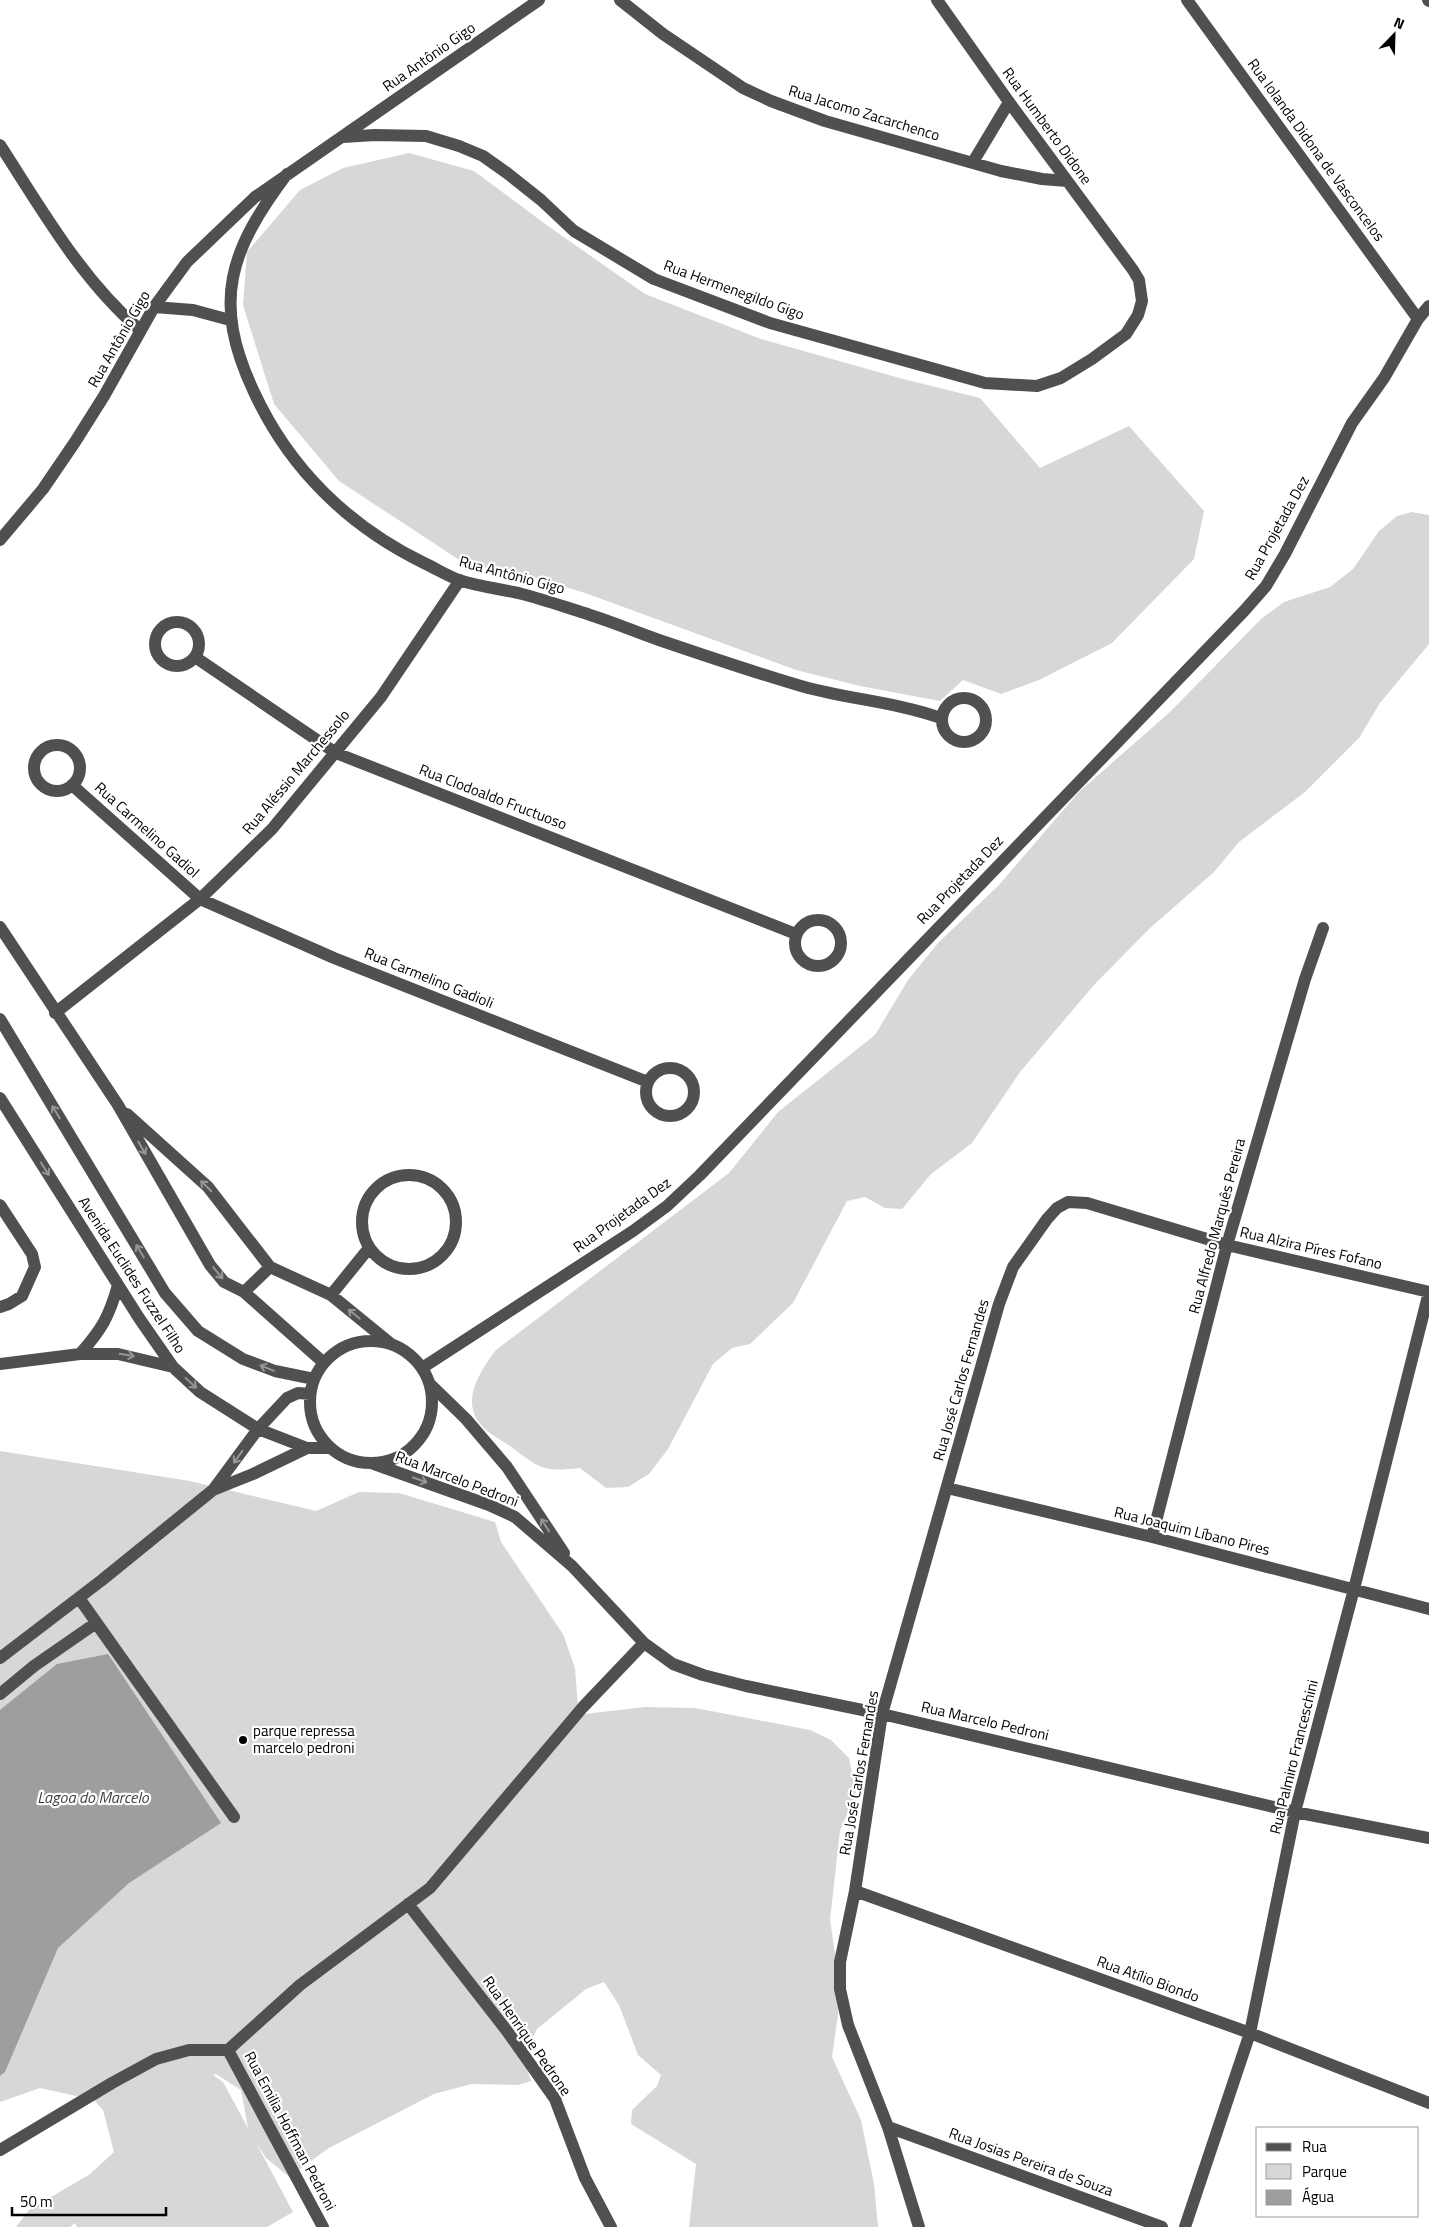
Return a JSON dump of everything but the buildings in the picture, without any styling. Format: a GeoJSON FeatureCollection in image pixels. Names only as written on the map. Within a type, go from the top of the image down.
{"type":"FeatureCollection","features":[{"type":"Feature","properties":{"kind":"street","name":"Rua Antônio Gigo"},"geometry":{"type":"LineString","coordinates":[[2,534],[44,489],[117,375],[154,306],[187,262],[255,197],[539,0]]}},
{"type":"Feature","properties":{"kind":"street","name":"Rua Jacomo Zacarchenco"},"geometry":{"type":"LineString","coordinates":[[620,0],[679,45],[743,88],[771,101],[825,120],[1023,176],[1066,181]]}},
{"type":"Feature","properties":{"kind":"street","name":"Rua Humberto Didone"},"geometry":{"type":"LineString","coordinates":[[937,0],[1066,181],[1133,270]]}},
{"type":"Feature","properties":{"kind":"street","name":"Rua Iolanda Didona de Vasconcelos"},"geometry":{"type":"LineString","coordinates":[[1187,0],[1418,319]]}},
{"type":"Feature","properties":{"kind":"street"},"geometry":{"type":"LineString","coordinates":[[973,162],[1009,102]]}},
{"type":"Feature","properties":{"kind":"street","name":"Rua Hermenegildo Gigo"},"geometry":{"type":"LineString","coordinates":[[343,137],[375,135],[426,136],[459,146],[483,156],[507,173],[541,200],[574,231],[654,279],[770,323],[985,383],[1037,386],[1061,378],[1092,359],[1126,334],[1138,315],[1142,300],[1139,280],[1133,270]]}},
{"type":"Feature","properties":{"kind":"street"},"geometry":{"type":"LineString","coordinates":[[0,145],[88,276],[117,310],[140,330]]}},
{"type":"Feature","properties":{"kind":"street","name":"Rua Antônio Gigo"},"geometry":{"type":"LineString","coordinates":[[287,174],[261,210],[240,249],[232,276],[230,320],[241,364],[266,418],[307,477],[352,519],[401,552],[460,580],[523,594],[586,613],[657,639],[800,686],[841,697],[912,708],[941,718]]}},
{"type":"Feature","properties":{"kind":"street"},"geometry":{"type":"LineString","coordinates":[[154,306],[193,310],[230,320]]}},
{"type":"Feature","properties":{"kind":"street","name":"Rua Projetada Dez"},"geometry":{"type":"LineString","coordinates":[[422,1368],[633,1231],[667,1206],[700,1175],[1244,610],[1266,586],[1285,554],[1352,423],[1384,378],[1418,319],[1429,306]]}},
{"type":"Feature","properties":{"kind":"street","name":"Rua Aléssio Marchessolo"},"geometry":{"type":"LineString","coordinates":[[55,1013],[200,900],[272,829],[380,697],[460,580]]}},
{"type":"Feature","properties":{"kind":"street","name":"Rua Clodoaldo Fructuoso"},"geometry":{"type":"LineString","coordinates":[[195,657],[336,753],[796,934]]}},
{"type":"Feature","properties":{"kind":"street","name":"Rua Carmelino Gadiol"},"geometry":{"type":"LineString","coordinates":[[72,785],[200,900]]}},
{"type":"Feature","properties":{"kind":"street","name":"Rua Carmelino Gadioli"},"geometry":{"type":"LineString","coordinates":[[200,900],[334,958],[648,1082]]}},
{"type":"Feature","properties":{"kind":"street"},"geometry":{"type":"LineString","coordinates":[[0,928],[118,1105],[198,1247],[224,1282],[244,1292],[324,1363]]}},
{"type":"Feature","properties":{"kind":"street","name":"Rua Alfredo Marquês Pereira"},"geometry":{"type":"LineString","coordinates":[[1152,1537],[1227,1245],[1305,978],[1323,928]]}},
{"type":"Feature","properties":{"kind":"street","name":"Avenida Euclides Fuzzel Filho"},"geometry":{"type":"LineString","coordinates":[[0,1019],[165,1293],[198,1331],[243,1359],[274,1372],[314,1379]]}},
{"type":"Feature","properties":{"kind":"street","name":"Avenida Euclides Fuzzel Filho"},"geometry":{"type":"LineString","coordinates":[[0,1098],[173,1367],[200,1392],[258,1429],[307,1448],[330,1448]]}},
{"type":"Feature","properties":{"kind":"street"},"geometry":{"type":"LineString","coordinates":[[118,1105],[208,1187],[270,1267],[331,1296],[392,1345],[409,1354],[422,1368],[430,1384],[433,1403],[430,1421],[422,1438],[409,1451],[392,1460],[374,1464],[355,1462],[330,1448],[318,1433],[311,1416],[310,1394],[314,1379],[324,1363],[338,1351],[355,1343],[374,1341],[392,1345]]}},
{"type":"Feature","properties":{"kind":"street"},"geometry":{"type":"LineString","coordinates":[[404,1174],[419,1175],[433,1180],[444,1190],[453,1203],[457,1217],[456,1232],[450,1246],[441,1257],[428,1265],[412,1269],[395,1267],[381,1260],[369,1248],[362,1233],[361,1216],[366,1200],[376,1187],[390,1178],[404,1174]]}},
{"type":"Feature","properties":{"kind":"street","name":"Rua Alzira Píres Fofano"},"geometry":{"type":"LineString","coordinates":[[1047,1219],[1057,1208],[1068,1202],[1087,1203],[1227,1245],[1429,1292]]}},
{"type":"Feature","properties":{"kind":"street"},"geometry":{"type":"LineString","coordinates":[[0,1205],[32,1254],[35,1267],[22,1296],[0,1307]]}},
{"type":"Feature","properties":{"kind":"street","name":"Rua José Carlos Fernandes"},"geometry":{"type":"LineString","coordinates":[[919,2227],[888,2127],[848,2025],[840,1990],[840,1962],[855,1891],[882,1714],[999,1304],[1013,1266],[1047,1219]]}},
{"type":"Feature","properties":{"kind":"street"},"geometry":{"type":"LineString","coordinates":[[331,1296],[369,1248]]}},
{"type":"Feature","properties":{"kind":"street"},"geometry":{"type":"LineString","coordinates":[[244,1292],[270,1267]]}},
{"type":"Feature","properties":{"kind":"street"},"geometry":{"type":"LineString","coordinates":[[80,1354],[103,1327],[111,1311],[118,1284]]}},
{"type":"Feature","properties":{"kind":"street","name":"Rua Palmiro Franceschini"},"geometry":{"type":"LineString","coordinates":[[1185,2227],[1250,2033],[1295,1812],[1429,1292]]}},
{"type":"Feature","properties":{"kind":"street"},"geometry":{"type":"LineString","coordinates":[[0,1364],[80,1354],[118,1354],[173,1367]]}},
{"type":"Feature","properties":{"kind":"street","name":"Rua Marcelo Pedroni"},"geometry":{"type":"LineString","coordinates":[[430,1384],[466,1419],[508,1467],[572,1566]]}},
{"type":"Feature","properties":{"kind":"street"},"geometry":{"type":"LineString","coordinates":[[0,1658],[79,1598],[213,1490],[258,1429],[287,1398],[298,1393],[310,1394]]}},
{"type":"Feature","properties":{"kind":"street"},"geometry":{"type":"LineString","coordinates":[[213,1490],[253,1474],[307,1448]]}},
{"type":"Feature","properties":{"kind":"street","name":"Rua Marcelo Pedroni"},"geometry":{"type":"LineString","coordinates":[[374,1464],[489,1505],[515,1517],[572,1566],[644,1643],[673,1664],[703,1675],[746,1686],[882,1714],[1295,1812],[1429,1838]]}},
{"type":"Feature","properties":{"kind":"street","name":"Rua Joaquim Líbano Pires"},"geometry":{"type":"LineString","coordinates":[[947,1488],[1152,1537],[1429,1609]]}},
{"type":"Feature","properties":{"kind":"street"},"geometry":{"type":"LineString","coordinates":[[0,1694],[34,1666],[96,1623],[234,1817],[79,1598]]}},
{"type":"Feature","properties":{"kind":"street"},"geometry":{"type":"LineString","coordinates":[[0,2150],[112,2083],[156,2060],[190,2050],[228,2050],[300,1984],[430,1888],[584,1707],[644,1643]]}},
{"type":"Feature","properties":{"kind":"street","name":"Rua Atílio Biondo"},"geometry":{"type":"LineString","coordinates":[[855,1891],[1250,2033],[1429,2103]]}},
{"type":"Feature","properties":{"kind":"street","name":"Rua Henrique Pedrone"},"geometry":{"type":"LineString","coordinates":[[408,1904],[507,2031],[555,2099],[585,2178],[612,2227]]}},
{"type":"Feature","properties":{"kind":"street","name":"Rua Emilia Hoffman Pedroni"},"geometry":{"type":"LineString","coordinates":[[228,2050],[323,2227]]}},
{"type":"Feature","properties":{"kind":"street","name":"Rua Josias Pereira de Souza"},"geometry":{"type":"LineString","coordinates":[[888,2127],[1162,2227]]}},
{"type":"Feature","properties":{"kind":"green space"},"geometry":{"type":"Polygon","coordinates":[[[409,153],[474,171],[645,294],[761,339],[903,379],[980,398],[1040,468],[1129,426],[1204,511],[1194,559],[1112,643],[1039,680],[1001,694],[963,680],[940,701],[860,686],[796,670],[585,593],[525,575],[464,563],[339,481],[274,404],[243,305],[247,252],[300,190],[343,168],[409,153]]]}},
{"type":"Feature","properties":{"kind":"green space"},"geometry":{"type":"Polygon","coordinates":[[[1412,512],[1429,515],[1429,644],[1380,703],[1359,738],[1305,792],[1239,842],[1214,872],[1149,929],[1094,985],[1020,1072],[972,1143],[931,1174],[902,1209],[885,1208],[865,1197],[847,1201],[793,1303],[750,1344],[732,1348],[713,1364],[668,1449],[649,1474],[628,1487],[606,1488],[580,1468],[549,1469],[535,1464],[482,1426],[475,1417],[472,1397],[484,1367],[496,1350],[729,1173],[778,1112],[875,1035],[908,980],[938,943],[998,886],[1079,792],[1171,711],[1261,619],[1284,602],[1330,587],[1353,569],[1379,531],[1397,516],[1412,512]]]}},
{"type":"Feature","properties":{"kind":"green space"},"geometry":{"type":"Polygon","coordinates":[[[0,1451],[190,1481],[316,1511],[359,1492],[399,1493],[495,1522],[501,1542],[563,1634],[575,1668],[578,1706],[584,1714],[645,1707],[695,1708],[810,1730],[831,1740],[849,1758],[856,1794],[840,1831],[830,1920],[841,1993],[832,2057],[861,2120],[874,2184],[878,2227],[689,2227],[696,2164],[631,2124],[632,2110],[657,2086],[661,2075],[638,2055],[619,2005],[604,1982],[586,1989],[537,2029],[523,2057],[531,2081],[518,2085],[471,2084],[434,2094],[329,2148],[301,2168],[293,2180],[266,2158],[255,2141],[293,2212],[267,2227],[77,2227],[75,2223],[70,2227],[16,2227],[29,2210],[90,2174],[114,2152],[103,2110],[94,2100],[40,2088],[0,2102],[0,1451]],[[216,2074],[213,2075],[223,2082],[248,2128],[241,2090],[216,2074]]]}},
{"type":"Feature","properties":{"kind":"water","name":"Lagoa do Marcelo"},"geometry":{"type":"Polygon","coordinates":[[[108,1654],[221,1823],[129,1883],[58,1948],[5,2072],[0,2076],[0,1710],[57,1664],[108,1654]]]}},
{"type":"Feature","properties":{"kind":"place","name":"parque repressa marcelo pedroni"},"geometry":{"type":"Point","coordinates":[243,1740]}}]}
